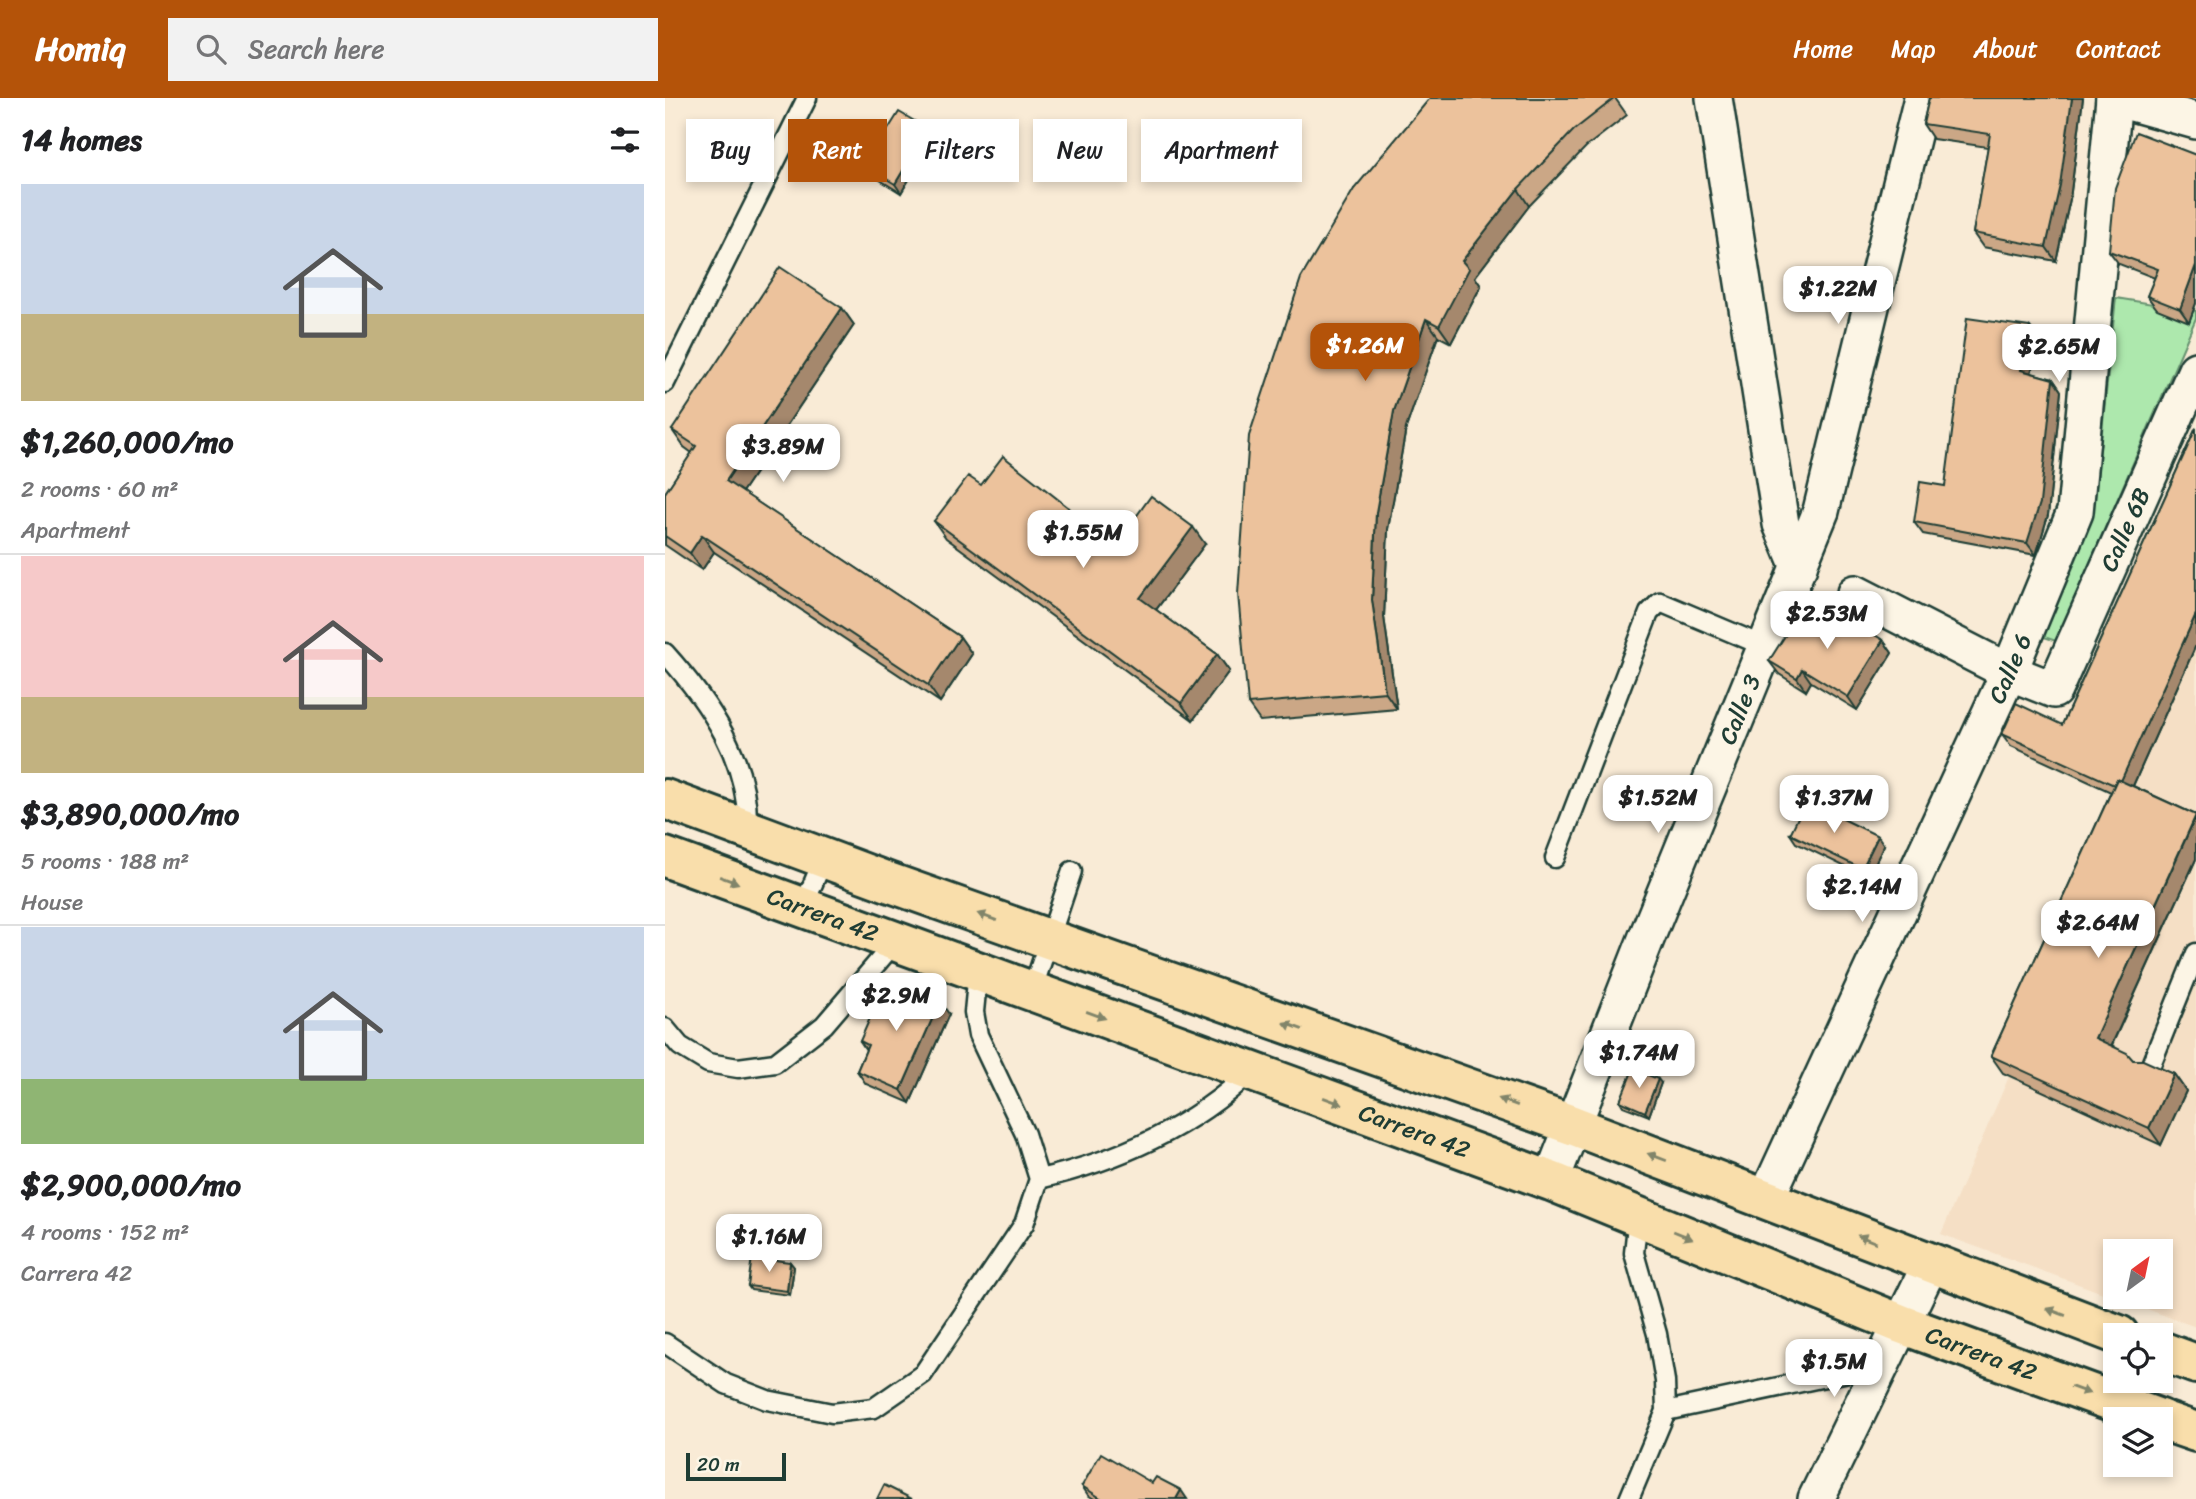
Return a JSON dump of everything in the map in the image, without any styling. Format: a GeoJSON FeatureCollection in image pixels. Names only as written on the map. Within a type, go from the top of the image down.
{"type":"FeatureCollection","features":[{"type":"Feature","properties":{"kind":"highway"},"geometry":{"type":"LineString","coordinates":[[665,799],[1051,940],[1572,1125],[1930,1265],[2103,1329]]}},
{"type":"Feature","properties":{"kind":"highway","name":"Carrera 42"},"geometry":{"type":"LineString","coordinates":[[665,857],[1551,1181],[1902,1324],[2128,1407]]}},
{"type":"Feature","properties":{"kind":"highway"},"geometry":{"type":"LineString","coordinates":[[2173,1355],[2196,1364]]}},
{"type":"Feature","properties":{"kind":"highway","name":"Carrera 42"},"geometry":{"type":"LineString","coordinates":[[2173,1423],[2196,1432]]}},
{"type":"Feature","properties":{"kind":"street"},"geometry":{"type":"LineString","coordinates":[[1714,98],[1781,524],[1799,567]]}},
{"type":"Feature","properties":{"kind":"street","name":"Calle 3"},"geometry":{"type":"LineString","coordinates":[[1551,1181],[1821,510],[1922,98]]}},
{"type":"Feature","properties":{"kind":"street"},"geometry":{"type":"LineString","coordinates":[[2114,98],[2196,121]]}},
{"type":"Feature","properties":{"kind":"street","name":"Calle 6"},"geometry":{"type":"LineString","coordinates":[[1766,1199],[2009,672],[2075,512],[2114,98]]}},
{"type":"Feature","properties":{"kind":"street","name":"Calle 6B"},"geometry":{"type":"LineString","coordinates":[[2009,672],[2054,690],[2196,370]]}},
{"type":"Feature","properties":{"kind":"street"},"geometry":{"type":"LineString","coordinates":[[1855,593],[2009,672]]}},
{"type":"Feature","properties":{"kind":"street"},"geometry":{"type":"LineString","coordinates":[[1816,1499],[1930,1265]]}},
{"type":"Feature","properties":{"kind":"lane"},"geometry":{"type":"LineString","coordinates":[[665,383],[807,98]]}},
{"type":"Feature","properties":{"kind":"lane"},"geometry":{"type":"LineString","coordinates":[[1555,858],[1649,613],[1660,602],[1766,646]]}},
{"type":"Feature","properties":{"kind":"lane"},"geometry":{"type":"LineString","coordinates":[[665,653],[722,725],[748,799],[747,830]]}},
{"type":"Feature","properties":{"kind":"lane"},"geometry":{"type":"LineString","coordinates":[[803,907],[824,858]]}},
{"type":"Feature","properties":{"kind":"lane"},"geometry":{"type":"LineString","coordinates":[[1032,991],[1072,870]]}},
{"type":"Feature","properties":{"kind":"lane"},"geometry":{"type":"LineString","coordinates":[[665,1028],[680,1046],[708,1063],[739,1068],[775,1063],[824,1024],[896,941]]}},
{"type":"Feature","properties":{"kind":"lane"},"geometry":{"type":"LineString","coordinates":[[2150,1067],[2196,953]]}},
{"type":"Feature","properties":{"kind":"lane"},"geometry":{"type":"LineString","coordinates":[[665,1343],[726,1384],[767,1400],[832,1413],[874,1408],[923,1374],[1024,1224],[1039,1179],[1025,1134],[978,1035],[974,1012],[978,971]]}},
{"type":"Feature","properties":{"kind":"lane"},"geometry":{"type":"LineString","coordinates":[[1039,1179],[1089,1168],[1192,1118],[1223,1099],[1252,1071]]}},
{"type":"Feature","properties":{"kind":"lane"},"geometry":{"type":"LineString","coordinates":[[1629,1499],[1666,1411],[1665,1381],[1657,1334],[1634,1253],[1638,1216]]}},
{"type":"Feature","properties":{"kind":"lane"},"geometry":{"type":"LineString","coordinates":[[1666,1411],[1881,1365]]}},
{"type":"Feature","properties":{"kind":"shaded area"},"geometry":{"type":"Polygon","coordinates":[[[2196,644],[2196,1327],[2147,1309],[2173,1309],[2173,1239],[2103,1239],[2103,1293],[1941,1234],[2196,644]]]}},
{"type":"Feature","properties":{"kind":"green space"},"geometry":{"type":"Polygon","coordinates":[[[2116,298],[2196,311],[2196,318],[2056,641],[2038,635],[2095,497],[2116,298]]]}},
{"type":"Feature","properties":{"kind":"building"},"geometry":{"type":"Polygon","coordinates":[[[1430,98],[1615,98],[1574,130],[1518,189],[1462,261],[1469,269],[1439,326],[1426,319],[1394,411],[1376,512],[1372,600],[1385,692],[1248,704],[1238,594],[1249,436],[1301,278],[1354,189],[1430,98]]]}},
{"type":"Feature","properties":{"kind":"building"},"geometry":{"type":"Polygon","coordinates":[[[1929,98],[2072,98],[2060,185],[2046,247],[1973,233],[1990,134],[1923,124],[1929,98]]]}},
{"type":"Feature","properties":{"kind":"building"},"geometry":{"type":"Polygon","coordinates":[[[899,112],[911,119],[901,119],[901,174],[895,184],[887,179],[887,131],[899,112]]]}},
{"type":"Feature","properties":{"kind":"building"},"geometry":{"type":"Polygon","coordinates":[[[2136,132],[2196,155],[2196,265],[2180,309],[2147,296],[2158,269],[2109,251],[2115,188],[2136,132]]]}},
{"type":"Feature","properties":{"kind":"building"},"geometry":{"type":"Polygon","coordinates":[[[780,267],[842,308],[726,481],[960,637],[928,685],[702,535],[690,553],[665,536],[665,493],[696,446],[672,430],[780,267]]]}},
{"type":"Feature","properties":{"kind":"building"},"geometry":{"type":"Polygon","coordinates":[[[1967,318],[2030,327],[2021,370],[2053,379],[2040,503],[2027,543],[1914,522],[1920,482],[1945,486],[1967,318]]]}},
{"type":"Feature","properties":{"kind":"building"},"geometry":{"type":"Polygon","coordinates":[[[2196,428],[2196,614],[2121,781],[2117,779],[2114,785],[2002,734],[2016,703],[2062,725],[2196,428]]]}},
{"type":"Feature","properties":{"kind":"building"},"geometry":{"type":"Polygon","coordinates":[[[1003,456],[1069,508],[1063,516],[1111,551],[1151,496],[1193,527],[1140,598],[1217,654],[1181,703],[934,521],[968,476],[981,485],[1003,456]]]}},
{"type":"Feature","properties":{"kind":"building"},"geometry":{"type":"Polygon","coordinates":[[[1834,610],[1883,640],[1848,697],[1802,669],[1797,678],[1769,661],[1800,612],[1824,627],[1834,610]]]}},
{"type":"Feature","properties":{"kind":"building"},"geometry":{"type":"Polygon","coordinates":[[[2117,779],[2196,815],[2095,1038],[2127,1053],[2133,1060],[2143,1060],[2174,1074],[2149,1128],[1991,1056],[2117,779]]]}},
{"type":"Feature","properties":{"kind":"building"},"geometry":{"type":"Polygon","coordinates":[[[1806,801],[1878,836],[1862,869],[1790,834],[1806,801]]]}},
{"type":"Feature","properties":{"kind":"building"},"geometry":{"type":"Polygon","coordinates":[[[887,979],[940,1001],[901,1090],[857,1071],[868,1045],[860,1041],[887,979]]]}},
{"type":"Feature","properties":{"kind":"building"},"geometry":{"type":"Polygon","coordinates":[[[1633,1069],[1658,1079],[1645,1112],[1620,1101],[1633,1069]]]}},
{"type":"Feature","properties":{"kind":"building"},"geometry":{"type":"Polygon","coordinates":[[[752,1257],[790,1262],[787,1291],[748,1286],[752,1257]]]}},
{"type":"Feature","properties":{"kind":"building"},"geometry":{"type":"Polygon","coordinates":[[[1101,1453],[1152,1483],[1156,1477],[1181,1490],[1176,1499],[1102,1499],[1082,1486],[1101,1453]]]}},
{"type":"Feature","properties":{"kind":"building"},"geometry":{"type":"Polygon","coordinates":[[[884,1485],[912,1499],[877,1499],[884,1485]]]}}]}
